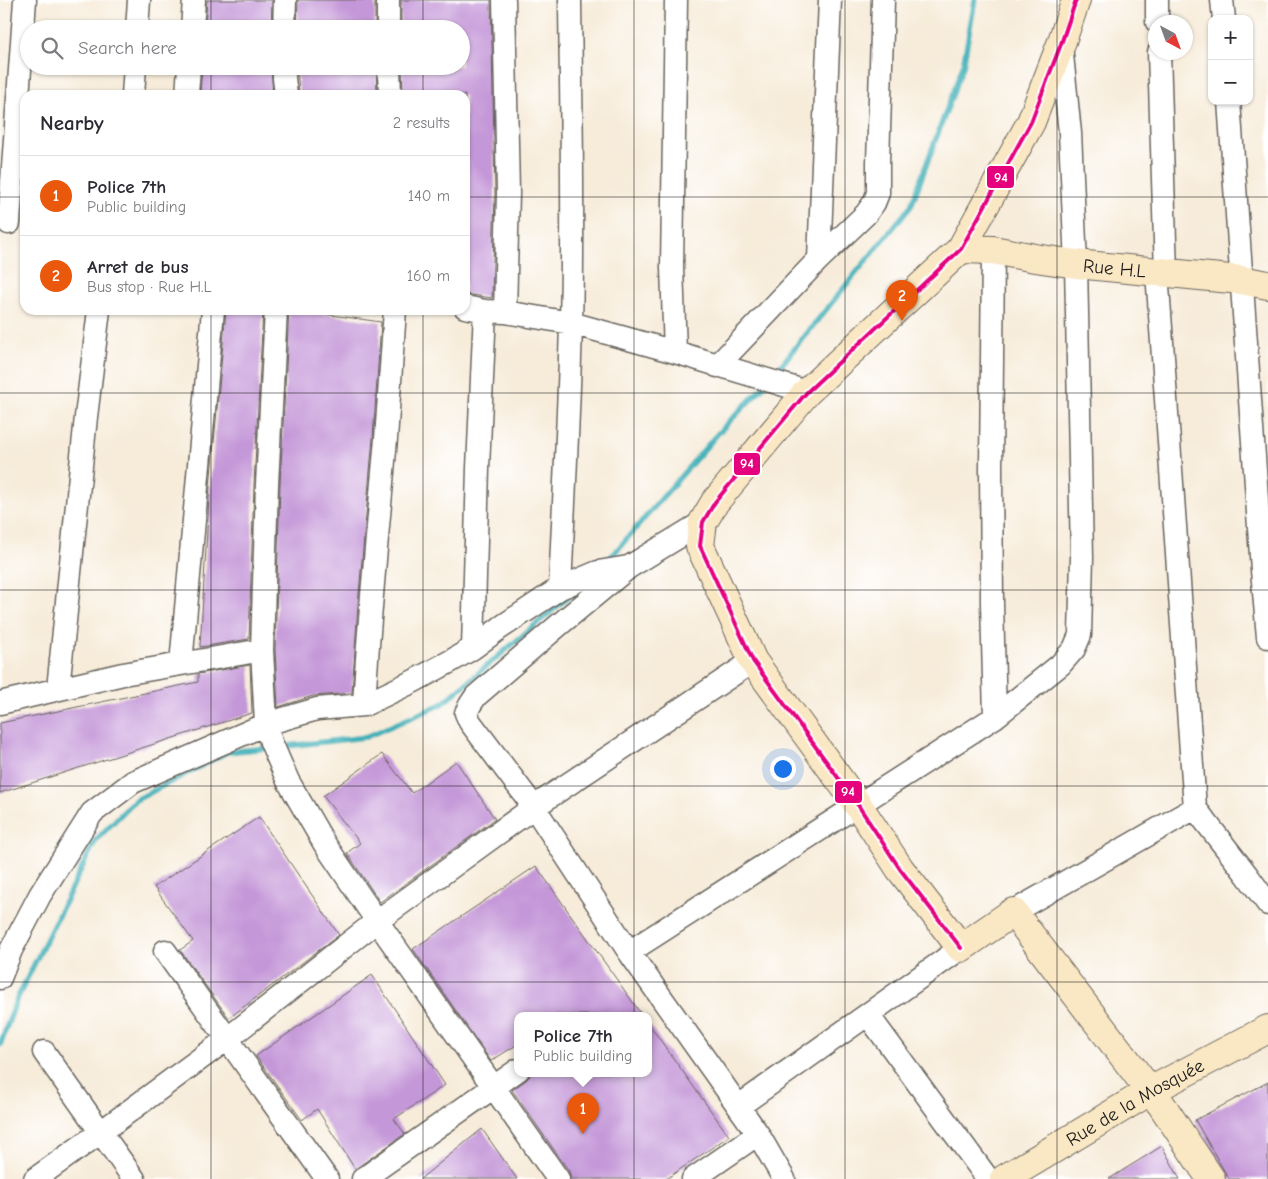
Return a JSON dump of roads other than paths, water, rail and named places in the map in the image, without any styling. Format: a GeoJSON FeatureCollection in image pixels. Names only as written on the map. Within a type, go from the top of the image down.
{"type":"FeatureCollection","features":[{"type":"Feature","properties":{"kind":"street"},"geometry":{"type":"LineString","coordinates":[[24,20],[25,0]]}},
{"type":"Feature","properties":{"kind":"street"},"geometry":{"type":"LineString","coordinates":[[138,20],[139,0]]}},
{"type":"Feature","properties":{"kind":"street"},"geometry":{"type":"LineString","coordinates":[[193,20],[194,0]]}},
{"type":"Feature","properties":{"kind":"street"},"geometry":{"type":"LineString","coordinates":[[284,20],[285,0]]}},
{"type":"Feature","properties":{"kind":"street"},"geometry":{"type":"LineString","coordinates":[[388,0],[388,20]]}},
{"type":"Feature","properties":{"kind":"street"},"geometry":{"type":"LineString","coordinates":[[473,648],[485,310],[508,193],[504,0]]}},
{"type":"Feature","properties":{"kind":"street"},"geometry":{"type":"LineString","coordinates":[[560,588],[572,323],[573,204],[570,0]]}},
{"type":"Feature","properties":{"kind":"street"},"geometry":{"type":"LineString","coordinates":[[675,352],[672,267],[676,0]]}},
{"type":"Feature","properties":{"kind":"street"},"geometry":{"type":"LineString","coordinates":[[819,259],[830,0]]}},
{"type":"Feature","properties":{"kind":"street"},"geometry":{"type":"LineString","coordinates":[[717,366],[819,259],[866,214],[874,203],[878,193],[883,0]]}},
{"type":"Feature","properties":{"kind":"street"},"geometry":{"type":"LineString","coordinates":[[961,948],[900,869],[858,805],[754,661],[700,546],[703,522],[715,502],[807,392],[961,249],[1031,122],[1076,0]]}},
{"type":"Feature","properties":{"kind":"street"},"geometry":{"type":"LineString","coordinates":[[1156,0],[1157,15]]}},
{"type":"Feature","properties":{"kind":"street"},"geometry":{"type":"LineString","coordinates":[[1222,0],[1224,15]]}},
{"type":"Feature","properties":{"kind":"street"},"geometry":{"type":"LineString","coordinates":[[629,952],[995,717],[1060,665],[1074,649],[1080,635],[1082,557],[1076,264],[1070,132],[1061,44]]}},
{"type":"Feature","properties":{"kind":"street"},"geometry":{"type":"LineString","coordinates":[[1159,60],[1161,273],[1195,808],[1258,878],[1268,904]]}},
{"type":"Feature","properties":{"kind":"street"},"geometry":{"type":"LineString","coordinates":[[11,225],[20,75]]}},
{"type":"Feature","properties":{"kind":"street"},"geometry":{"type":"LineString","coordinates":[[133,90],[134,75]]}},
{"type":"Feature","properties":{"kind":"street"},"geometry":{"type":"LineString","coordinates":[[187,90],[188,75]]}},
{"type":"Feature","properties":{"kind":"street"},"geometry":{"type":"LineString","coordinates":[[284,75],[285,90]]}},
{"type":"Feature","properties":{"kind":"street"},"geometry":{"type":"LineString","coordinates":[[389,75],[390,90]]}},
{"type":"Feature","properties":{"kind":"street"},"geometry":{"type":"LineString","coordinates":[[1229,105],[1268,637]]}},
{"type":"Feature","properties":{"kind":"street","name":"Rue H.L"},"geometry":{"type":"LineString","coordinates":[[961,249],[993,250],[1076,264],[1241,280],[1268,285]]}},
{"type":"Feature","properties":{"kind":"street"},"geometry":{"type":"LineString","coordinates":[[993,250],[991,469],[995,717]]}},
{"type":"Feature","properties":{"kind":"street"},"geometry":{"type":"LineString","coordinates":[[485,310],[572,323],[807,392]]}},
{"type":"Feature","properties":{"kind":"street"},"geometry":{"type":"LineString","coordinates":[[58,689],[98,315]]}},
{"type":"Feature","properties":{"kind":"street"},"geometry":{"type":"LineString","coordinates":[[181,664],[213,315]]}},
{"type":"Feature","properties":{"kind":"street"},"geometry":{"type":"LineString","coordinates":[[276,315],[267,484],[262,650],[266,724],[288,781],[324,843],[558,1179]]}},
{"type":"Feature","properties":{"kind":"street"},"geometry":{"type":"LineString","coordinates":[[364,705],[370,605],[386,439],[395,315]]}},
{"type":"Feature","properties":{"kind":"street"},"geometry":{"type":"LineString","coordinates":[[703,522],[629,567],[476,696],[466,713],[470,722],[534,807],[629,952],[739,1106],[784,1179]]}},
{"type":"Feature","properties":{"kind":"street"},"geometry":{"type":"LineString","coordinates":[[0,978],[11,950],[40,895],[92,813],[133,782],[266,724],[317,709],[364,705],[452,661],[560,588],[598,572],[629,567]]}},
{"type":"Feature","properties":{"kind":"street"},"geometry":{"type":"LineString","coordinates":[[0,703],[123,674],[262,650]]}},
{"type":"Feature","properties":{"kind":"street"},"geometry":{"type":"LineString","coordinates":[[35,1179],[227,1039],[377,920],[534,807],[754,661]]}},
{"type":"Feature","properties":{"kind":"street"},"geometry":{"type":"LineString","coordinates":[[739,1106],[1013,912],[1195,808]]}},
{"type":"Feature","properties":{"kind":"street"},"geometry":{"type":"LineString","coordinates":[[1013,912],[1155,1097],[1211,1179]]}},
{"type":"Feature","properties":{"kind":"street"},"geometry":{"type":"LineString","coordinates":[[165,951],[327,1179]]}},
{"type":"Feature","properties":{"kind":"street"},"geometry":{"type":"LineString","coordinates":[[868,1014],[988,1179]]}},
{"type":"Feature","properties":{"kind":"street","name":"Rue de la Mosquée"},"geometry":{"type":"LineString","coordinates":[[1004,1179],[1155,1097],[1268,1029]]}},
{"type":"Feature","properties":{"kind":"street"},"geometry":{"type":"LineString","coordinates":[[1038,1179],[1155,1097],[1268,1046]]}},
{"type":"Feature","properties":{"kind":"street"},"geometry":{"type":"LineString","coordinates":[[44,1052],[134,1179]]}},
{"type":"Feature","properties":{"kind":"street"},"geometry":{"type":"LineString","coordinates":[[363,1179],[514,1073]]}},
{"type":"Feature","properties":{"kind":"street"},"geometry":{"type":"LineString","coordinates":[[693,1179],[758,1134]]}},
{"type":"Feature","properties":{"kind":"waterway"},"geometry":{"type":"LineString","coordinates":[[773,376],[911,206],[963,66],[975,0]]}},
{"type":"Feature","properties":{"kind":"waterway"},"geometry":{"type":"LineString","coordinates":[[605,564],[720,431],[765,385]]}},
{"type":"Feature","properties":{"kind":"waterway"},"geometry":{"type":"LineString","coordinates":[[279,747],[366,737],[442,704],[574,592]]}},
{"type":"Feature","properties":{"kind":"waterway"},"geometry":{"type":"LineString","coordinates":[[0,1045],[16,1001],[95,841],[134,801],[227,752],[268,748]]}},
{"type":"Feature","properties":{"kind":"place","name":"Arret de bus"},"geometry":{"type":"Point","coordinates":[902,321]}},
{"type":"Feature","properties":{"kind":"place","name":"Police 7th"},"geometry":{"type":"Point","coordinates":[583,1134]}}]}
